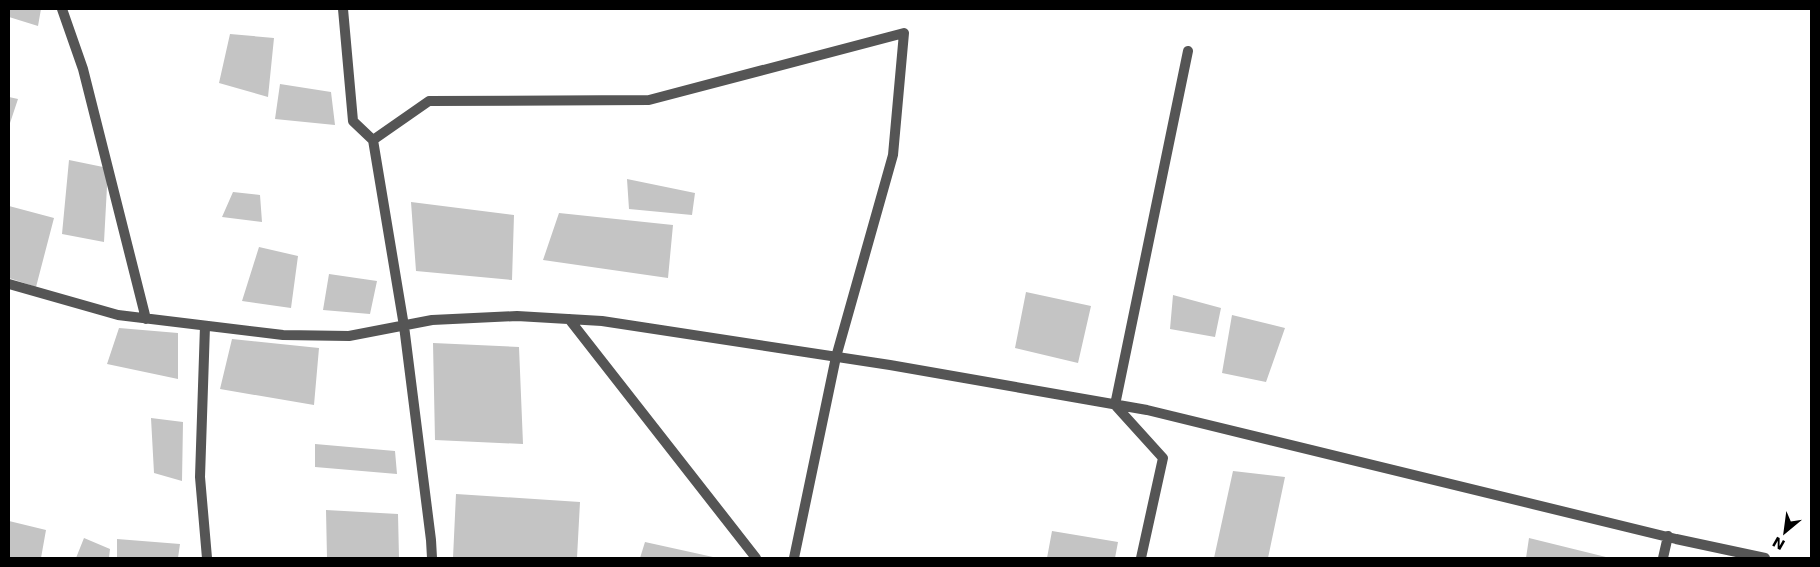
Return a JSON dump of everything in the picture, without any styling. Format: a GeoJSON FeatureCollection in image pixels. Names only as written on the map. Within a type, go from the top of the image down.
{"type":"FeatureCollection","features":[{"type":"Feature","properties":{"kind":"street"},"geometry":{"type":"LineString","coordinates":[[62,9],[83,68],[146,319]]}},
{"type":"Feature","properties":{"kind":"street"},"geometry":{"type":"LineString","coordinates":[[343,9],[353,121],[373,140],[404,326],[432,540],[432,558]]}},
{"type":"Feature","properties":{"kind":"street"},"geometry":{"type":"LineString","coordinates":[[373,140],[429,101],[649,100],[904,33],[893,155],[836,357],[794,558]]}},
{"type":"Feature","properties":{"kind":"street"},"geometry":{"type":"LineString","coordinates":[[1115,404],[1188,51]]}},
{"type":"Feature","properties":{"kind":"street"},"geometry":{"type":"LineString","coordinates":[[9,284],[118,316],[283,335],[349,336],[432,320],[517,316],[602,321],[836,357],[1115,404],[1765,558]]}},
{"type":"Feature","properties":{"kind":"street"},"geometry":{"type":"LineString","coordinates":[[569,320],[756,558]]}},
{"type":"Feature","properties":{"kind":"street"},"geometry":{"type":"LineString","coordinates":[[206,326],[200,477],[207,558]]}},
{"type":"Feature","properties":{"kind":"street"},"geometry":{"type":"LineString","coordinates":[[1115,404],[1163,458],[1141,558]]}},
{"type":"Feature","properties":{"kind":"street"},"geometry":{"type":"LineString","coordinates":[[1663,558],[1668,536]]}},
{"type":"Feature","properties":{"kind":"building"},"geometry":{"type":"Polygon","coordinates":[[[9,9],[41,9],[38,26],[9,17],[9,9]]]}},
{"type":"Feature","properties":{"kind":"building"},"geometry":{"type":"Polygon","coordinates":[[[230,34],[274,38],[268,97],[219,83],[230,34]]]}},
{"type":"Feature","properties":{"kind":"building"},"geometry":{"type":"Polygon","coordinates":[[[280,84],[331,92],[335,125],[275,119],[280,84]]]}},
{"type":"Feature","properties":{"kind":"building"},"geometry":{"type":"Polygon","coordinates":[[[9,97],[18,99],[9,126],[9,97]]]}},
{"type":"Feature","properties":{"kind":"building"},"geometry":{"type":"Polygon","coordinates":[[[69,160],[108,168],[104,242],[62,234],[69,160]]]}},
{"type":"Feature","properties":{"kind":"building"},"geometry":{"type":"Polygon","coordinates":[[[627,179],[695,193],[692,215],[629,209],[627,179]]]}},
{"type":"Feature","properties":{"kind":"building"},"geometry":{"type":"Polygon","coordinates":[[[233,192],[260,195],[262,222],[222,217],[233,192]]]}},
{"type":"Feature","properties":{"kind":"building"},"geometry":{"type":"Polygon","coordinates":[[[411,202],[514,215],[512,280],[416,271],[411,202]]]}},
{"type":"Feature","properties":{"kind":"building"},"geometry":{"type":"Polygon","coordinates":[[[9,206],[54,218],[36,287],[9,278],[9,206]]]}},
{"type":"Feature","properties":{"kind":"building"},"geometry":{"type":"Polygon","coordinates":[[[559,213],[673,225],[668,278],[543,260],[559,213]]]}},
{"type":"Feature","properties":{"kind":"building"},"geometry":{"type":"Polygon","coordinates":[[[259,247],[298,256],[291,308],[242,301],[259,247]]]}},
{"type":"Feature","properties":{"kind":"building"},"geometry":{"type":"Polygon","coordinates":[[[329,274],[377,281],[370,314],[323,310],[329,274]]]}},
{"type":"Feature","properties":{"kind":"building"},"geometry":{"type":"Polygon","coordinates":[[[1026,292],[1091,306],[1078,363],[1015,348],[1026,292]]]}},
{"type":"Feature","properties":{"kind":"building"},"geometry":{"type":"Polygon","coordinates":[[[1173,295],[1221,308],[1215,337],[1170,329],[1173,295]]]}},
{"type":"Feature","properties":{"kind":"building"},"geometry":{"type":"Polygon","coordinates":[[[1232,315],[1285,328],[1266,382],[1222,373],[1232,315]]]}},
{"type":"Feature","properties":{"kind":"building"},"geometry":{"type":"Polygon","coordinates":[[[119,328],[178,333],[178,379],[107,364],[119,328]]]}},
{"type":"Feature","properties":{"kind":"building"},"geometry":{"type":"Polygon","coordinates":[[[232,339],[319,348],[314,405],[220,389],[232,339]]]}},
{"type":"Feature","properties":{"kind":"building"},"geometry":{"type":"Polygon","coordinates":[[[433,343],[519,347],[523,444],[435,440],[433,343]]]}},
{"type":"Feature","properties":{"kind":"building"},"geometry":{"type":"Polygon","coordinates":[[[151,418],[183,422],[182,481],[154,473],[151,418]]]}},
{"type":"Feature","properties":{"kind":"building"},"geometry":{"type":"Polygon","coordinates":[[[315,444],[395,451],[397,474],[315,467],[315,444]]]}},
{"type":"Feature","properties":{"kind":"building"},"geometry":{"type":"Polygon","coordinates":[[[1233,471],[1285,477],[1268,558],[1214,558],[1233,471]]]}},
{"type":"Feature","properties":{"kind":"building"},"geometry":{"type":"Polygon","coordinates":[[[456,494],[580,502],[577,558],[453,558],[456,494]]]}},
{"type":"Feature","properties":{"kind":"building"},"geometry":{"type":"Polygon","coordinates":[[[326,510],[398,514],[399,558],[327,558],[326,510]]]}},
{"type":"Feature","properties":{"kind":"building"},"geometry":{"type":"Polygon","coordinates":[[[9,521],[46,530],[41,558],[9,558],[9,521]]]}},
{"type":"Feature","properties":{"kind":"building"},"geometry":{"type":"Polygon","coordinates":[[[1052,531],[1118,542],[1115,558],[1047,558],[1052,531]]]}},
{"type":"Feature","properties":{"kind":"building"},"geometry":{"type":"Polygon","coordinates":[[[84,538],[110,549],[109,558],[76,558],[84,538]]]}},
{"type":"Feature","properties":{"kind":"building"},"geometry":{"type":"Polygon","coordinates":[[[1529,538],[1610,558],[1526,558],[1529,538]]]}},
{"type":"Feature","properties":{"kind":"building"},"geometry":{"type":"Polygon","coordinates":[[[117,539],[180,544],[178,558],[117,558],[117,539]]]}},
{"type":"Feature","properties":{"kind":"building"},"geometry":{"type":"Polygon","coordinates":[[[645,542],[713,557],[713,558],[640,558],[645,542]]]}}]}
